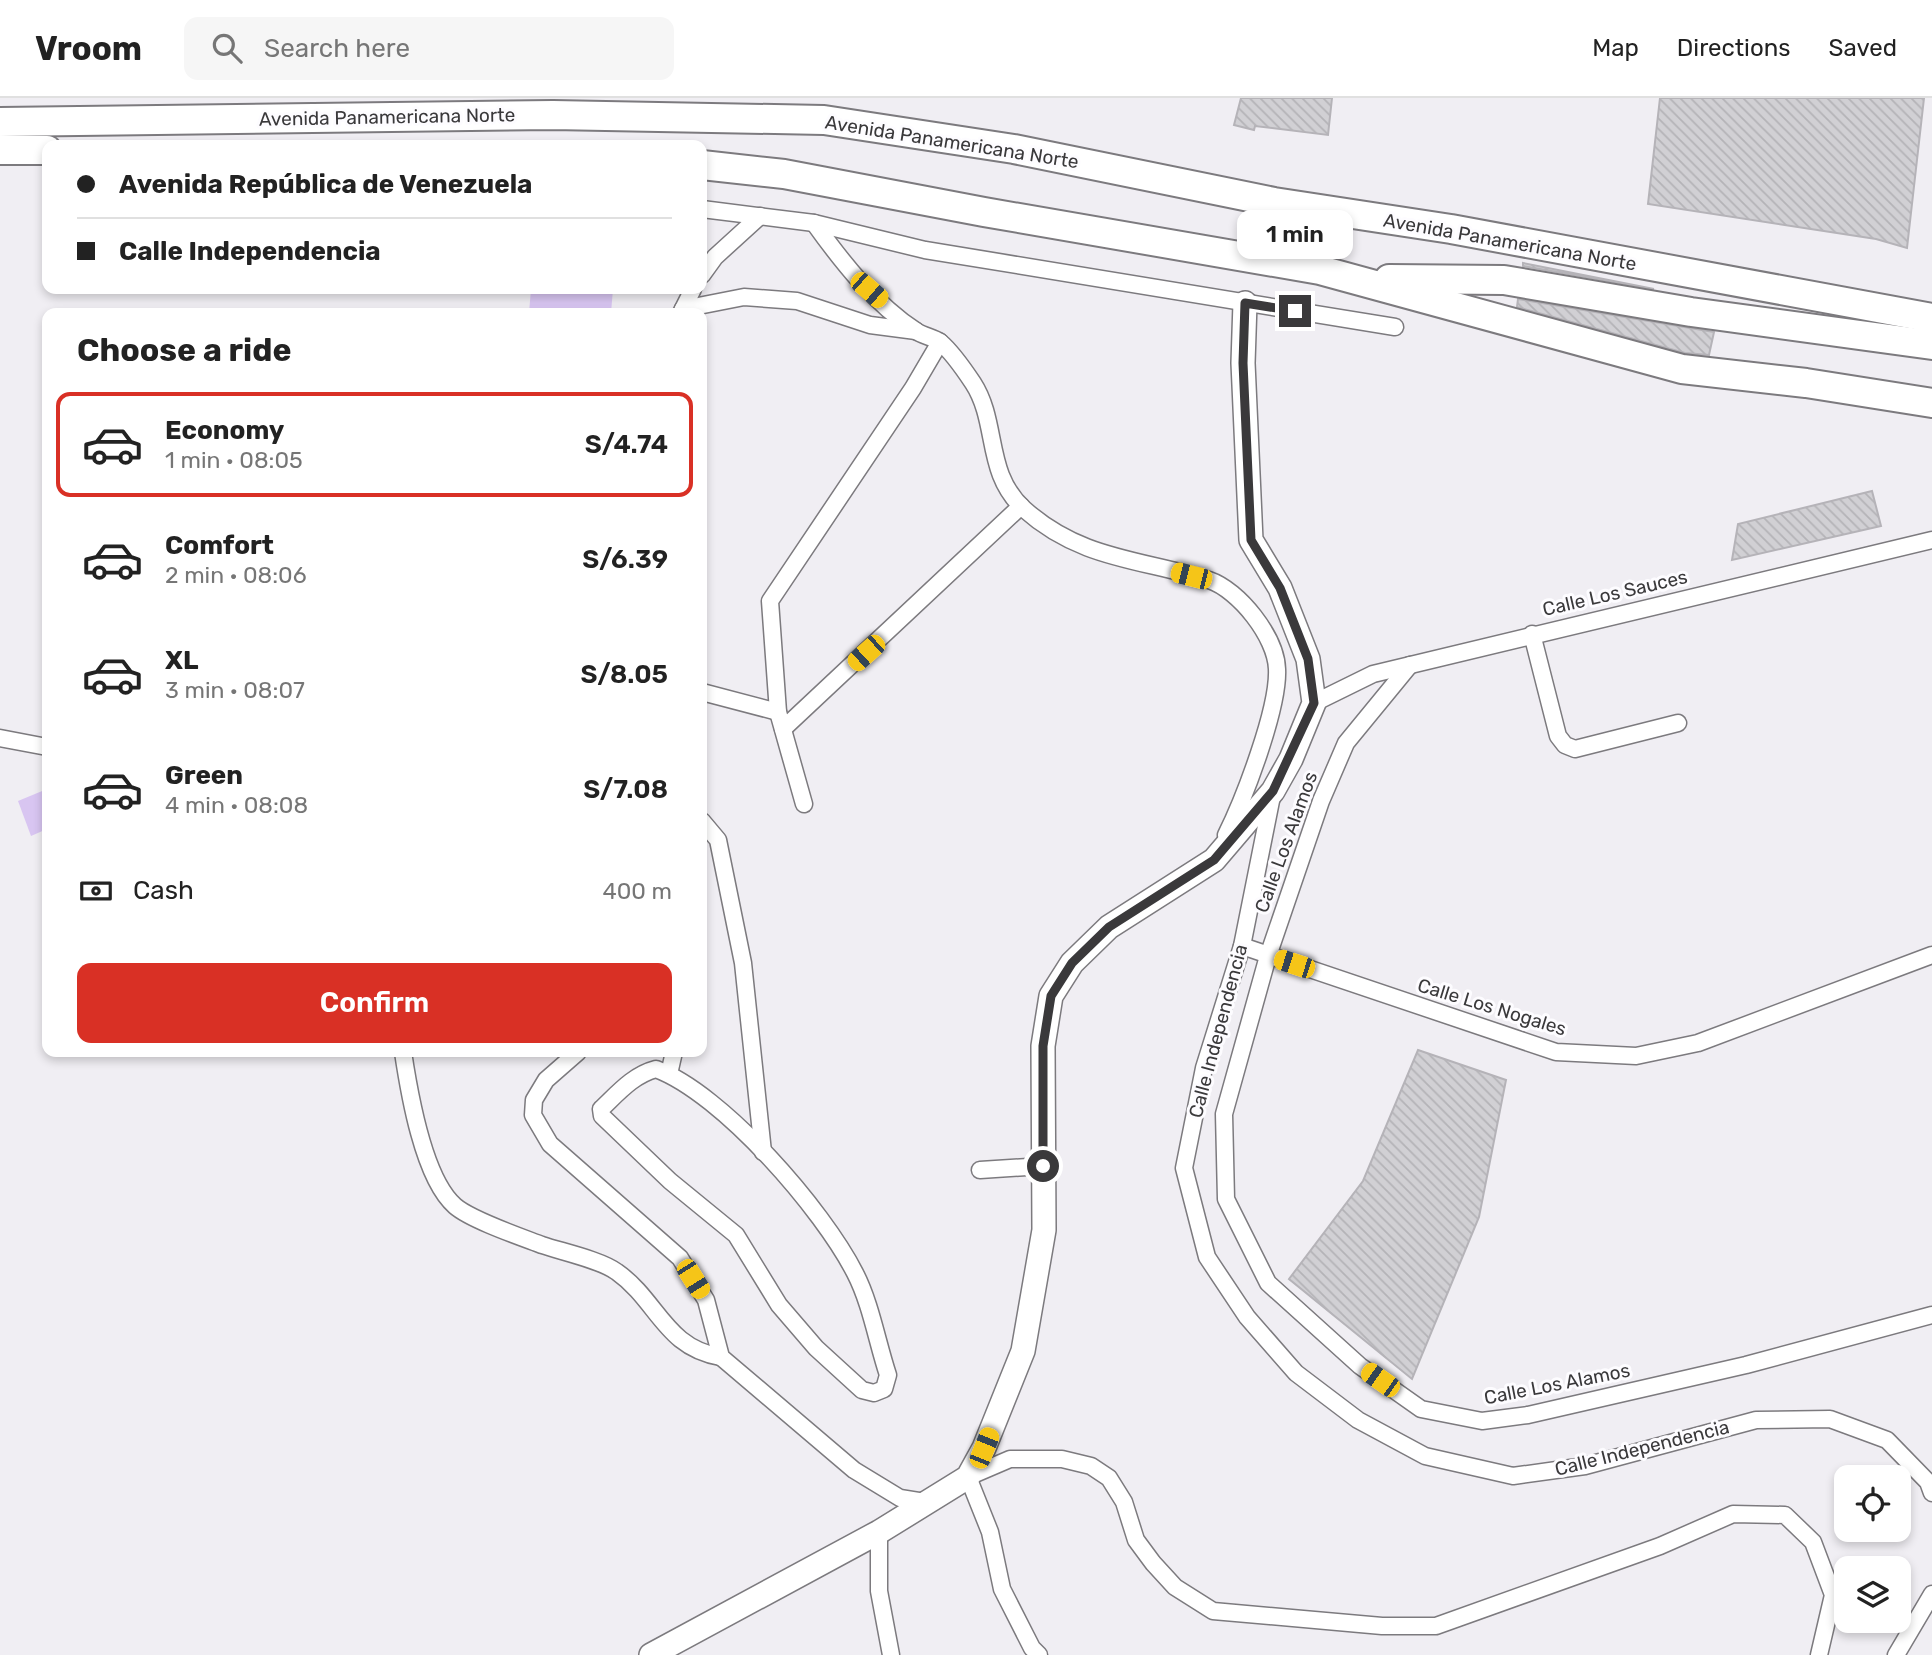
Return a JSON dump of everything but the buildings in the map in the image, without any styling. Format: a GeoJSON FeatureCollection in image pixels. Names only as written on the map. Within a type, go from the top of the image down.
{"type":"FeatureCollection","features":[{"type":"Feature","properties":{"kind":"highway","name":"Avenida Panamericana Norte"},"geometry":{"type":"LineString","coordinates":[[0,122],[553,115],[824,120],[1014,149],[1275,202],[1451,229],[1932,318]]}},
{"type":"Feature","properties":{"kind":"highway"},"geometry":{"type":"LineString","coordinates":[[0,150],[42,150]]}},
{"type":"Feature","properties":{"kind":"highway","name":"Avenida Panamericana Norte"},"geometry":{"type":"LineString","coordinates":[[707,166],[854,186],[984,212],[1246,255],[1354,279],[1682,369],[1806,383],[1932,402]]}},
{"type":"Feature","properties":{"kind":"highway","name":"Avenida Panamericana Norte"},"geometry":{"type":"LineString","coordinates":[[1354,279],[1504,281],[1692,312],[1932,345]]}},
{"type":"Feature","properties":{"kind":"street"},"geometry":{"type":"LineString","coordinates":[[707,210],[814,223],[925,250],[1395,327]]}},
{"type":"Feature","properties":{"kind":"street"},"geometry":{"type":"LineString","coordinates":[[707,268],[715,257],[760,216]]}},
{"type":"Feature","properties":{"kind":"street"},"geometry":{"type":"LineString","coordinates":[[814,223],[837,256],[869,290],[916,331],[940,342],[974,385],[988,425],[997,473],[1021,506],[1043,525],[1091,551],[1212,581],[1247,605],[1272,648],[1277,668],[1275,685],[1260,748],[1236,815],[1214,860]]}},
{"type":"Feature","properties":{"kind":"street"},"geometry":{"type":"LineString","coordinates":[[695,308],[744,297],[797,301],[870,325],[916,331]]}},
{"type":"Feature","properties":{"kind":"street"},"geometry":{"type":"LineString","coordinates":[[1245,303],[1243,363],[1251,540],[1280,588],[1308,659],[1314,703]]}},
{"type":"Feature","properties":{"kind":"street"},"geometry":{"type":"LineString","coordinates":[[804,804],[778,712],[770,601],[913,388],[940,342]]}},
{"type":"Feature","properties":{"kind":"street"},"geometry":{"type":"LineString","coordinates":[[783,729],[1021,506]]}},
{"type":"Feature","properties":{"kind":"street","name":"Calle Los Sauces"},"geometry":{"type":"LineString","coordinates":[[1314,703],[1373,674],[1932,540]]}},
{"type":"Feature","properties":{"kind":"street"},"geometry":{"type":"LineString","coordinates":[[1532,634],[1558,736],[1564,745],[1575,748],[1678,723]]}},
{"type":"Feature","properties":{"kind":"street","name":"Calle Los Alamos"},"geometry":{"type":"LineString","coordinates":[[1410,665],[1346,743],[1321,801],[1268,956],[1224,1114],[1226,1199],[1268,1283],[1360,1366],[1421,1409],[1482,1421],[1528,1415],[1746,1365],[1932,1315]]}},
{"type":"Feature","properties":{"kind":"street"},"geometry":{"type":"LineString","coordinates":[[707,693],[778,712]]}},
{"type":"Feature","properties":{"kind":"street","name":"Calle Independencia"},"geometry":{"type":"LineString","coordinates":[[1314,703],[1273,791],[1241,946],[1204,1068],[1184,1168],[1207,1257],[1247,1317],[1296,1373],[1358,1420],[1425,1456],[1513,1476],[1585,1466],[1756,1420],[1830,1419],[1887,1440],[1928,1482],[1932,1493]]}},
{"type":"Feature","properties":{"kind":"street"},"geometry":{"type":"LineString","coordinates":[[0,738],[42,746]]}},
{"type":"Feature","properties":{"kind":"street"},"geometry":{"type":"LineString","coordinates":[[968,1477],[984,1448],[1023,1351],[1044,1230],[1043,1046],[1051,996],[1072,963],[1109,927],[1214,860],[1273,791]]}},
{"type":"Feature","properties":{"kind":"street"},"geometry":{"type":"LineString","coordinates":[[707,827],[718,840],[743,963],[763,1152]]}},
{"type":"Feature","properties":{"kind":"street","name":"Calle Los Nogales"},"geometry":{"type":"LineString","coordinates":[[1241,946],[1556,1052],[1636,1056],[1698,1043],[1932,955]]}},
{"type":"Feature","properties":{"kind":"street"},"geometry":{"type":"LineString","coordinates":[[404,1057],[418,1131],[433,1172],[455,1206],[516,1236],[617,1272],[682,1341],[698,1353],[721,1357],[854,1470],[900,1497],[931,1503]]}},
{"type":"Feature","properties":{"kind":"street"},"geometry":{"type":"LineString","coordinates":[[572,1057],[546,1080],[534,1100],[533,1115],[550,1144],[581,1174],[630,1211],[680,1258],[706,1300],[721,1357]]}},
{"type":"Feature","properties":{"kind":"street"},"geometry":{"type":"LineString","coordinates":[[668,1074],[673,1057]]}},
{"type":"Feature","properties":{"kind":"street"},"geometry":{"type":"LineString","coordinates":[[656,1069],[668,1074],[721,1112],[763,1152],[824,1221],[856,1275],[888,1375],[884,1389],[874,1393],[862,1390],[816,1348],[779,1305],[736,1234],[670,1181],[602,1116],[601,1109],[644,1072],[656,1069]]}},
{"type":"Feature","properties":{"kind":"street"},"geometry":{"type":"LineString","coordinates":[[979,1170],[1043,1166]]}},
{"type":"Feature","properties":{"kind":"street"},"geometry":{"type":"LineString","coordinates":[[651,1655],[880,1532],[931,1503],[968,1477],[1019,1458],[1062,1459],[1091,1466],[1109,1478],[1124,1502],[1136,1540],[1153,1563],[1175,1587],[1213,1611],[1382,1626],[1436,1626],[1660,1546],[1733,1514],[1785,1515],[1813,1542],[1833,1595],[1819,1655]]}},
{"type":"Feature","properties":{"kind":"street"},"geometry":{"type":"LineString","coordinates":[[968,1477],[990,1532],[1002,1589],[1032,1648],[1039,1655]]}},
{"type":"Feature","properties":{"kind":"street"},"geometry":{"type":"LineString","coordinates":[[880,1532],[879,1591],[891,1655]]}},
{"type":"Feature","properties":{"kind":"street"},"geometry":{"type":"LineString","coordinates":[[1896,1655],[1932,1594]]}},
{"type":"Feature","properties":{"kind":"shaded area"},"geometry":{"type":"Polygon","coordinates":[[[531,294],[613,294],[611,308],[529,308],[531,294]]]}},
{"type":"Feature","properties":{"kind":"shaded area"},"geometry":{"type":"Polygon","coordinates":[[[42,791],[42,831],[31,836],[18,801],[42,791]]]}},
{"type":"Feature","properties":{"kind":"route"},"geometry":{"type":"LineString","coordinates":[[1043,1166],[1043,1046],[1051,996],[1072,963],[1109,927],[1214,860],[1273,791],[1291,759],[1314,703],[1308,659],[1280,588],[1251,540],[1243,363],[1245,303],[1295,311]]}}]}
